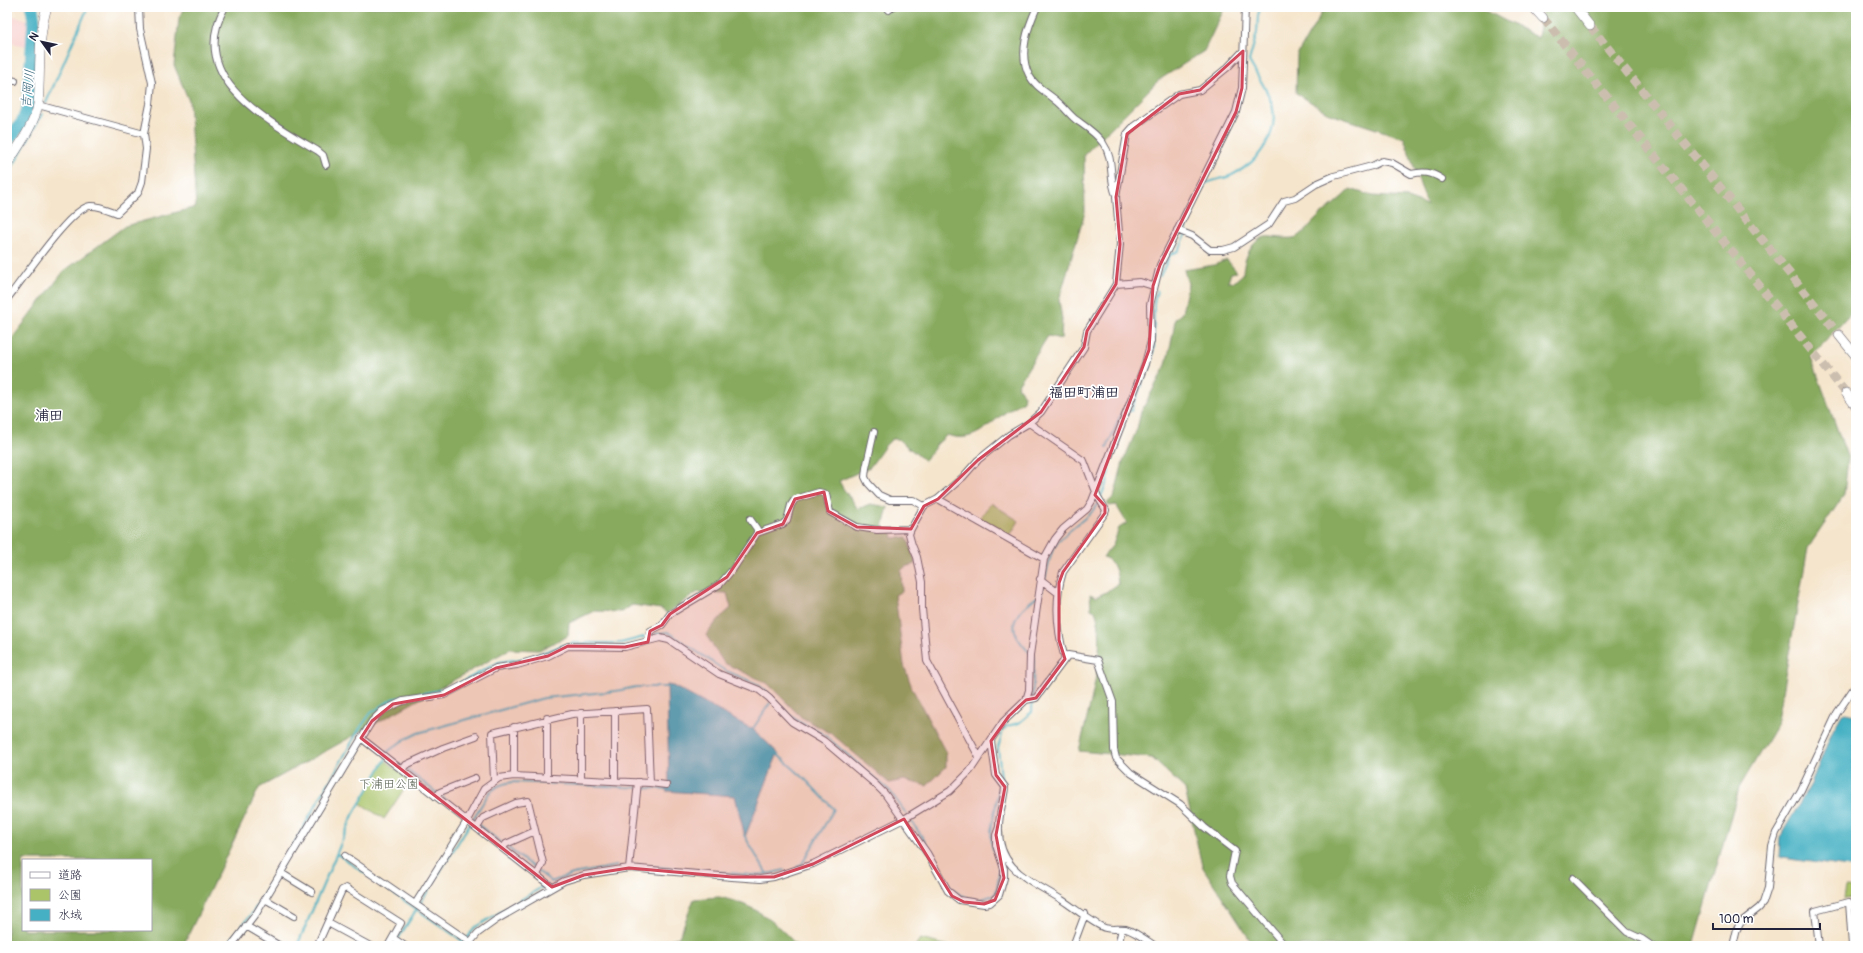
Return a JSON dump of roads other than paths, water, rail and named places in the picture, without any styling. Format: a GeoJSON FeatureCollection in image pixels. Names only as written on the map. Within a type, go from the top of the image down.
{"type":"FeatureCollection","features":[{"type":"Feature","properties":{"kind":"main road"},"geometry":{"type":"LineString","coordinates":[[7,164],[22,140],[38,105],[42,34],[47,7]]}},
{"type":"Feature","properties":{"kind":"main road"},"geometry":{"type":"LineString","coordinates":[[1533,7],[1543,18]]}},
{"type":"Feature","properties":{"kind":"main road"},"geometry":{"type":"LineString","coordinates":[[1575,7],[1590,26]]}},
{"type":"Feature","properties":{"kind":"main road"},"geometry":{"type":"LineString","coordinates":[[1839,335],[1856,356]]}},
{"type":"Feature","properties":{"kind":"main road"},"geometry":{"type":"LineString","coordinates":[[1846,393],[1856,406]]}},
{"type":"Feature","properties":{"kind":"street"},"geometry":{"type":"LineString","coordinates":[[7,299],[63,226],[79,211],[90,206],[117,212],[138,193],[142,182],[146,149],[144,134],[150,104],[152,83],[140,29],[139,7]]}},
{"type":"Feature","properties":{"kind":"street"},"geometry":{"type":"LineString","coordinates":[[225,7],[218,23],[214,39],[220,68],[230,88],[258,113],[318,151],[323,156],[326,165]]}},
{"type":"Feature","properties":{"kind":"street"},"geometry":{"type":"LineString","coordinates":[[1037,7],[1025,40],[1025,56],[1029,74],[1040,88],[1094,132],[1104,144],[1112,163],[1111,183],[1116,197]]}},
{"type":"Feature","properties":{"kind":"street"},"geometry":{"type":"LineString","coordinates":[[1031,699],[1029,690],[1030,653],[1038,596],[1044,581],[1044,559],[1055,539],[1063,529],[1087,509],[1098,497],[1149,350],[1150,305],[1153,286],[1160,265],[1183,232],[1236,112],[1242,88],[1246,7]]}},
{"type":"Feature","properties":{"kind":"street"},"geometry":{"type":"LineString","coordinates":[[979,756],[928,661],[922,609],[922,582],[917,557],[912,545],[910,534],[911,529],[924,506],[938,499],[963,477],[978,460],[1009,435],[1029,423],[1041,412],[1084,347],[1087,331],[1116,284],[1120,244],[1116,197],[1126,139],[1134,126],[1179,94],[1200,90],[1243,51]]}},
{"type":"Feature","properties":{"kind":"street"},"geometry":{"type":"LineString","coordinates":[[7,79],[15,81]]}},
{"type":"Feature","properties":{"kind":"street"},"geometry":{"type":"LineString","coordinates":[[38,105],[144,134]]}},
{"type":"Feature","properties":{"kind":"street"},"geometry":{"type":"LineString","coordinates":[[1183,232],[1210,250],[1223,250],[1234,247],[1269,224],[1284,201],[1295,198],[1316,184],[1334,176],[1372,166],[1382,161],[1392,163],[1411,174],[1424,171],[1433,173],[1442,179]]}},
{"type":"Feature","properties":{"kind":"street"},"geometry":{"type":"LineString","coordinates":[[1116,284],[1140,282],[1153,286]]}},
{"type":"Feature","properties":{"kind":"street"},"geometry":{"type":"LineString","coordinates":[[1029,423],[1084,461],[1098,497],[1106,510],[1063,572],[1057,592],[1059,640],[1065,659]]}},
{"type":"Feature","properties":{"kind":"street"},"geometry":{"type":"LineString","coordinates":[[874,432],[866,468],[865,477],[868,483],[879,495],[890,500],[913,500],[924,506]]}},
{"type":"Feature","properties":{"kind":"street"},"geometry":{"type":"LineString","coordinates":[[648,641],[650,631],[662,625],[670,614],[720,584],[727,577],[757,533],[784,524],[787,520],[791,505],[795,500],[819,492],[824,492],[828,497],[829,511],[857,527],[877,530],[911,529]]}},
{"type":"Feature","properties":{"kind":"street"},"geometry":{"type":"LineString","coordinates":[[938,499],[1044,559]]}},
{"type":"Feature","properties":{"kind":"street"},"geometry":{"type":"LineString","coordinates":[[750,519],[757,529],[757,533]]}},
{"type":"Feature","properties":{"kind":"street"},"geometry":{"type":"LineString","coordinates":[[1044,581],[1057,592]]}},
{"type":"Feature","properties":{"kind":"street"},"geometry":{"type":"LineString","coordinates":[[231,946],[256,914],[361,738],[372,721],[382,711],[393,704],[403,701],[444,695],[496,668],[517,666],[548,656],[568,646],[625,647],[660,638],[669,640],[719,674],[759,690],[769,698],[792,722],[824,741],[886,794],[927,853],[948,891],[964,902],[984,904],[995,900],[999,895],[1004,878],[1004,869],[996,845],[996,835],[999,827],[1004,790],[1003,784],[998,780],[991,741]]}},
{"type":"Feature","properties":{"kind":"street"},"geometry":{"type":"LineString","coordinates":[[346,856],[418,905],[467,941],[550,885],[584,875],[629,868],[760,879],[774,877],[814,864],[904,820],[950,791],[960,783],[1003,722],[1031,699],[1068,655],[1098,660],[1113,702],[1114,750],[1116,758],[1131,773],[1180,804],[1204,827],[1235,851],[1230,876],[1232,883],[1286,946]]}},
{"type":"Feature","properties":{"kind":"street"},"geometry":{"type":"LineString","coordinates":[[1733,946],[1737,929],[1741,922],[1760,908],[1763,902],[1768,888],[1772,846],[1776,833],[1800,790],[1837,713],[1856,685]]}},
{"type":"Feature","properties":{"kind":"street"},"geometry":{"type":"LineString","coordinates":[[494,781],[492,733],[547,718],[581,713],[647,709],[650,782]]}},
{"type":"Feature","properties":{"kind":"street"},"geometry":{"type":"LineString","coordinates":[[615,711],[615,780]]}},
{"type":"Feature","properties":{"kind":"street"},"geometry":{"type":"LineString","coordinates":[[581,713],[581,779]]}},
{"type":"Feature","properties":{"kind":"street"},"geometry":{"type":"LineString","coordinates":[[547,718],[548,777]]}},
{"type":"Feature","properties":{"kind":"street"},"geometry":{"type":"LineString","coordinates":[[514,727],[514,776]]}},
{"type":"Feature","properties":{"kind":"street"},"geometry":{"type":"LineString","coordinates":[[403,768],[443,748],[476,736]]}},
{"type":"Feature","properties":{"kind":"street"},"geometry":{"type":"LineString","coordinates":[[361,738],[386,758],[403,768],[538,873],[550,885]]}},
{"type":"Feature","properties":{"kind":"street"},"geometry":{"type":"LineString","coordinates":[[418,905],[472,823],[484,789],[494,781],[505,776],[514,776],[615,780],[638,784],[650,782],[666,785]]}},
{"type":"Feature","properties":{"kind":"street"},"geometry":{"type":"LineString","coordinates":[[437,795],[475,778]]}},
{"type":"Feature","properties":{"kind":"street"},"geometry":{"type":"LineString","coordinates":[[629,868],[638,784]]}},
{"type":"Feature","properties":{"kind":"street"},"geometry":{"type":"LineString","coordinates":[[472,823],[516,803],[528,801],[543,863],[538,873]]}},
{"type":"Feature","properties":{"kind":"street"},"geometry":{"type":"LineString","coordinates":[[999,827],[1003,848],[1012,868],[1024,878],[1041,886],[1104,928],[1122,929],[1134,933],[1155,946]]}},
{"type":"Feature","properties":{"kind":"street"},"geometry":{"type":"LineString","coordinates":[[504,847],[535,831]]}},
{"type":"Feature","properties":{"kind":"street"},"geometry":{"type":"LineString","coordinates":[[281,873],[312,892]]}},
{"type":"Feature","properties":{"kind":"street"},"geometry":{"type":"LineString","coordinates":[[1573,878],[1628,932],[1642,938],[1652,946]]}},
{"type":"Feature","properties":{"kind":"street"},"geometry":{"type":"LineString","coordinates":[[317,946],[342,890],[346,888],[401,923],[395,940],[388,946]]}},
{"type":"Feature","properties":{"kind":"street"},"geometry":{"type":"LineString","coordinates":[[265,899],[294,916]]}},
{"type":"Feature","properties":{"kind":"street"},"geometry":{"type":"LineString","coordinates":[[1819,946],[1816,911],[1856,901]]}},
{"type":"Feature","properties":{"kind":"street"},"geometry":{"type":"LineString","coordinates":[[1848,902],[1852,946]]}},
{"type":"Feature","properties":{"kind":"street"},"geometry":{"type":"LineString","coordinates":[[1073,946],[1085,914]]}},
{"type":"Feature","properties":{"kind":"street"},"geometry":{"type":"LineString","coordinates":[[328,923],[370,946]]}},
{"type":"Feature","properties":{"kind":"street"},"geometry":{"type":"LineString","coordinates":[[246,926],[280,946]]}},
{"type":"Feature","properties":{"kind":"street"},"geometry":{"type":"LineString","coordinates":[[1118,946],[1122,929]]}},
{"type":"Feature","properties":{"kind":"street"},"geometry":{"type":"LineString","coordinates":[[395,940],[405,946]]}},
{"type":"Feature","properties":{"kind":"water"},"geometry":{"type":"Polygon","coordinates":[[[667,685],[673,686],[754,730],[778,753],[745,837],[735,796],[666,791],[665,788],[669,786],[667,685]]]}},
{"type":"Feature","properties":{"kind":"water"},"geometry":{"type":"Polygon","coordinates":[[[1845,713],[1856,715],[1856,868],[1779,857],[1780,838],[1811,784],[1832,732],[1841,715],[1845,713]]]}},
{"type":"Feature","properties":{"kind":"waterway","name":"吉岡川"},"geometry":{"type":"LineString","coordinates":[[7,141],[22,123],[28,108],[34,21],[32,7]]}},
{"type":"Feature","properties":{"kind":"waterway"},"geometry":{"type":"LineString","coordinates":[[46,103],[88,7]]}},
{"type":"Feature","properties":{"kind":"waterway"},"geometry":{"type":"LineString","coordinates":[[1160,276],[1170,255],[1178,251],[1182,244],[1187,230],[1186,221],[1205,184],[1229,176],[1242,169],[1259,154],[1271,134],[1273,111],[1270,99],[1249,61],[1257,33],[1258,15],[1261,7]]}},
{"type":"Feature","properties":{"kind":"waterway"},"geometry":{"type":"LineString","coordinates":[[7,177],[42,114]]}},
{"type":"Feature","properties":{"kind":"waterway"},"geometry":{"type":"LineString","coordinates":[[1107,448],[1122,411],[1131,411],[1144,378],[1150,368],[1154,347],[1154,303],[1157,290]]}},
{"type":"Feature","properties":{"kind":"waterway"},"geometry":{"type":"LineString","coordinates":[[1041,595],[1051,554],[1057,543],[1091,513],[1098,503],[1108,480],[1109,467]]}},
{"type":"Feature","properties":{"kind":"waterway"},"geometry":{"type":"LineString","coordinates":[[1029,652],[1017,636],[1014,629],[1015,622],[1022,609],[1037,597]]}},
{"type":"Feature","properties":{"kind":"waterway"},"geometry":{"type":"LineString","coordinates":[[655,634],[668,632],[724,670],[757,684],[790,715],[799,722],[823,734],[890,791],[907,815]]}},
{"type":"Feature","properties":{"kind":"waterway"},"geometry":{"type":"LineString","coordinates":[[570,643],[621,643],[644,637]]}},
{"type":"Feature","properties":{"kind":"waterway"},"geometry":{"type":"LineString","coordinates":[[226,946],[253,912],[275,877],[360,728],[371,713],[392,699],[451,688],[499,662],[527,658],[564,645]]}},
{"type":"Feature","properties":{"kind":"waterway"},"geometry":{"type":"LineString","coordinates":[[1001,779],[998,747],[1003,731],[1007,726],[1019,723],[1032,712],[1034,657],[1032,655]]}},
{"type":"Feature","properties":{"kind":"waterway"},"geometry":{"type":"LineString","coordinates":[[297,946],[353,815],[388,755],[386,753],[402,741],[418,733],[544,698],[616,691],[636,687],[669,687]]}},
{"type":"Feature","properties":{"kind":"waterway"},"geometry":{"type":"LineString","coordinates":[[752,730],[770,703]]}},
{"type":"Feature","properties":{"kind":"waterway"},"geometry":{"type":"LineString","coordinates":[[777,754],[804,778],[834,809],[802,864],[797,867]]}},
{"type":"Feature","properties":{"kind":"waterway"},"geometry":{"type":"LineString","coordinates":[[390,757],[467,816]]}},
{"type":"Feature","properties":{"kind":"waterway"},"geometry":{"type":"LineString","coordinates":[[398,939],[489,793],[497,787],[513,782],[667,789]]}},
{"type":"Feature","properties":{"kind":"waterway"},"geometry":{"type":"LineString","coordinates":[[912,822],[931,850],[946,881],[957,893],[964,897],[973,899],[982,899],[990,896],[996,893],[999,877],[998,862],[992,846],[991,831],[1000,783]]}},
{"type":"Feature","properties":{"kind":"waterway"},"geometry":{"type":"LineString","coordinates":[[472,820],[552,882]]}},
{"type":"Feature","properties":{"kind":"waterway"},"geometry":{"type":"LineString","coordinates":[[744,835],[767,874]]}},
{"type":"Feature","properties":{"kind":"waterway"},"geometry":{"type":"LineString","coordinates":[[337,854],[464,942]]}},
{"type":"Feature","properties":{"kind":"waterway"},"geometry":{"type":"LineString","coordinates":[[634,865],[751,875],[767,874],[785,870]]}},
{"type":"Feature","properties":{"kind":"waterway"},"geometry":{"type":"LineString","coordinates":[[551,882],[573,874],[617,866]]}},
{"type":"Feature","properties":{"kind":"waterway"},"geometry":{"type":"LineString","coordinates":[[462,946],[474,928],[547,884]]}},
{"type":"Feature","properties":{"kind":"tunnel"},"geometry":{"type":"LineString","coordinates":[[1543,18],[1846,393]]}},
{"type":"Feature","properties":{"kind":"tunnel"},"geometry":{"type":"LineString","coordinates":[[1590,26],[1839,335]]}},
{"type":"Feature","properties":{"kind":"district","name":"福田町浦田"},"geometry":{"type":"Point","coordinates":[1084,392]}},
{"type":"Feature","properties":{"kind":"district","name":"浦田"},"geometry":{"type":"Point","coordinates":[49,415]}},
{"type":"Feature","properties":{"kind":"park label","name":"下浦田公園"},"geometry":{"type":"Point","coordinates":[389,784]}}]}
